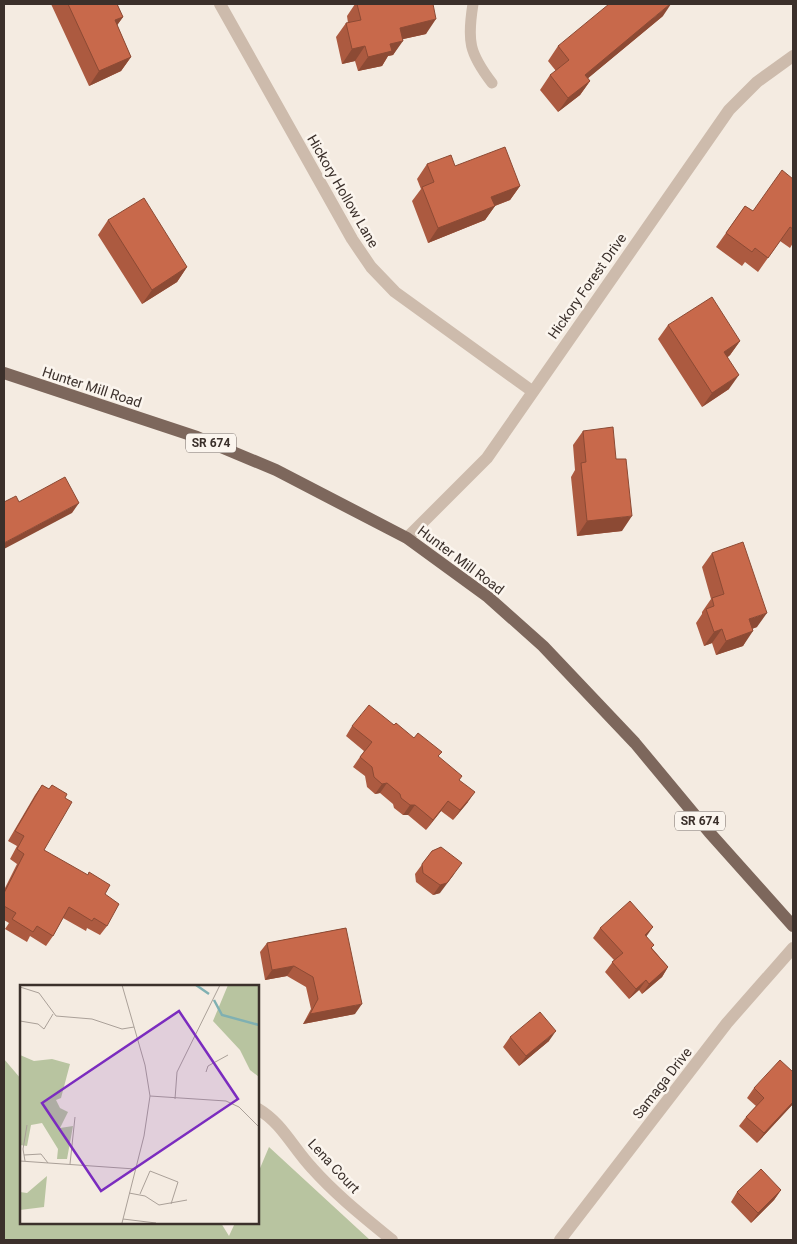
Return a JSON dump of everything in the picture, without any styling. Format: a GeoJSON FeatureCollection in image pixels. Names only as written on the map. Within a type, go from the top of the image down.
{"type":"FeatureCollection","features":[{"type":"Feature","properties":{"kind":"main road","name":"Hunter Mill Road"},"geometry":{"type":"LineString","coordinates":[[4,374],[197,437],[276,470],[407,538],[488,597],[543,646],[635,743],[709,832],[793,926]]}},
{"type":"Feature","properties":{"kind":"street","name":"Hickory Hollow Lane"},"geometry":{"type":"LineString","coordinates":[[220,4],[352,239],[371,267],[395,292],[532,391]]}},
{"type":"Feature","properties":{"kind":"street","name":"Hickory Forest Drive"},"geometry":{"type":"LineString","coordinates":[[407,538],[487,458],[729,110],[757,82],[793,56]]}},
{"type":"Feature","properties":{"kind":"street","name":"Samaga Drive"},"geometry":{"type":"LineString","coordinates":[[560,1240],[727,1023],[793,948]]}},
{"type":"Feature","properties":{"kind":"street","name":"Lena Court"},"geometry":{"type":"LineString","coordinates":[[259,1110],[280,1127],[310,1166],[340,1198],[392,1240]]}},
{"type":"Feature","properties":{"kind":"lane"},"geometry":{"type":"LineString","coordinates":[[473,4],[470,23],[470,44],[476,63],[492,84]]}},
{"type":"Feature","properties":{"kind":"green space"},"geometry":{"type":"Polygon","coordinates":[[[4,1059],[20,1078],[20,1224],[222,1224],[229,1236],[235,1224],[259,1224],[259,1171],[269,1147],[370,1240],[4,1240],[4,1059]]]}},
{"type":"Feature","properties":{"kind":"building"},"geometry":{"type":"Polygon","coordinates":[[[68,4],[117,4],[123,17],[115,20],[131,57],[99,71],[68,4]]]}},
{"type":"Feature","properties":{"kind":"building"},"geometry":{"type":"Polygon","coordinates":[[[357,4],[433,4],[436,19],[400,28],[403,41],[390,44],[392,51],[368,57],[365,46],[352,49],[346,23],[361,20],[357,4]]]}},
{"type":"Feature","properties":{"kind":"building"},"geometry":{"type":"Polygon","coordinates":[[[609,4],[670,4],[585,75],[590,81],[568,98],[550,75],[569,60],[558,46],[609,4]]]}},
{"type":"Feature","properties":{"kind":"building"},"geometry":{"type":"Polygon","coordinates":[[[505,147],[520,186],[491,197],[495,206],[438,228],[422,187],[434,182],[427,164],[451,155],[455,166],[505,147]]]}},
{"type":"Feature","properties":{"kind":"building"},"geometry":{"type":"Polygon","coordinates":[[[782,170],[793,179],[793,229],[790,227],[768,258],[755,248],[752,252],[726,233],[745,206],[753,211],[782,170]]]}},
{"type":"Feature","properties":{"kind":"building"},"geometry":{"type":"Polygon","coordinates":[[[144,198],[187,267],[152,290],[108,220],[144,198]]]}},
{"type":"Feature","properties":{"kind":"building"},"geometry":{"type":"Polygon","coordinates":[[[712,297],[740,341],[724,352],[739,375],[712,393],[668,325],[712,297]]]}},
{"type":"Feature","properties":{"kind":"building"},"geometry":{"type":"Polygon","coordinates":[[[613,427],[616,459],[626,459],[632,516],[587,521],[581,463],[586,462],[583,431],[613,427]]]}},
{"type":"Feature","properties":{"kind":"building"},"geometry":{"type":"Polygon","coordinates":[[[65,477],[79,503],[4,543],[4,502],[16,496],[19,502],[65,477]]]}},
{"type":"Feature","properties":{"kind":"building"},"geometry":{"type":"Polygon","coordinates":[[[743,542],[767,613],[749,619],[753,631],[726,641],[722,629],[714,632],[706,609],[714,606],[712,598],[724,594],[712,553],[743,542]]]}},
{"type":"Feature","properties":{"kind":"building"},"geometry":{"type":"Polygon","coordinates":[[[369,705],[414,738],[418,733],[442,752],[438,756],[462,776],[459,780],[475,792],[460,810],[448,801],[433,820],[415,805],[410,805],[401,798],[400,794],[387,783],[382,784],[374,777],[372,767],[360,757],[372,742],[352,726],[369,705]]]}},
{"type":"Feature","properties":{"kind":"building"},"geometry":{"type":"Polygon","coordinates":[[[42,785],[49,789],[52,785],[67,794],[65,798],[72,802],[44,850],[88,875],[89,872],[110,885],[105,894],[119,904],[107,926],[94,918],[92,921],[69,907],[53,936],[37,926],[33,932],[12,919],[16,913],[4,906],[4,893],[24,854],[17,849],[24,836],[15,831],[42,785]]]}},
{"type":"Feature","properties":{"kind":"building"},"geometry":{"type":"Polygon","coordinates":[[[441,847],[462,863],[447,883],[440,885],[423,873],[422,864],[432,851],[441,847]]]}},
{"type":"Feature","properties":{"kind":"building"},"geometry":{"type":"Polygon","coordinates":[[[630,901],[653,927],[645,935],[654,945],[651,948],[668,967],[649,984],[646,980],[636,989],[612,962],[623,953],[600,928],[630,901]]]}},
{"type":"Feature","properties":{"kind":"building"},"geometry":{"type":"Polygon","coordinates":[[[346,928],[362,1004],[310,1014],[318,999],[313,977],[294,966],[272,970],[267,943],[346,928]]]}},
{"type":"Feature","properties":{"kind":"building"},"geometry":{"type":"Polygon","coordinates":[[[540,1012],[556,1031],[526,1056],[510,1037],[540,1012]]]}},
{"type":"Feature","properties":{"kind":"building"},"geometry":{"type":"Polygon","coordinates":[[[780,1060],[793,1072],[793,1102],[764,1133],[746,1117],[764,1098],[754,1088],[780,1060]]]}},
{"type":"Feature","properties":{"kind":"building"},"geometry":{"type":"Polygon","coordinates":[[[761,1169],[781,1190],[758,1213],[737,1192],[761,1169]]]}}]}
